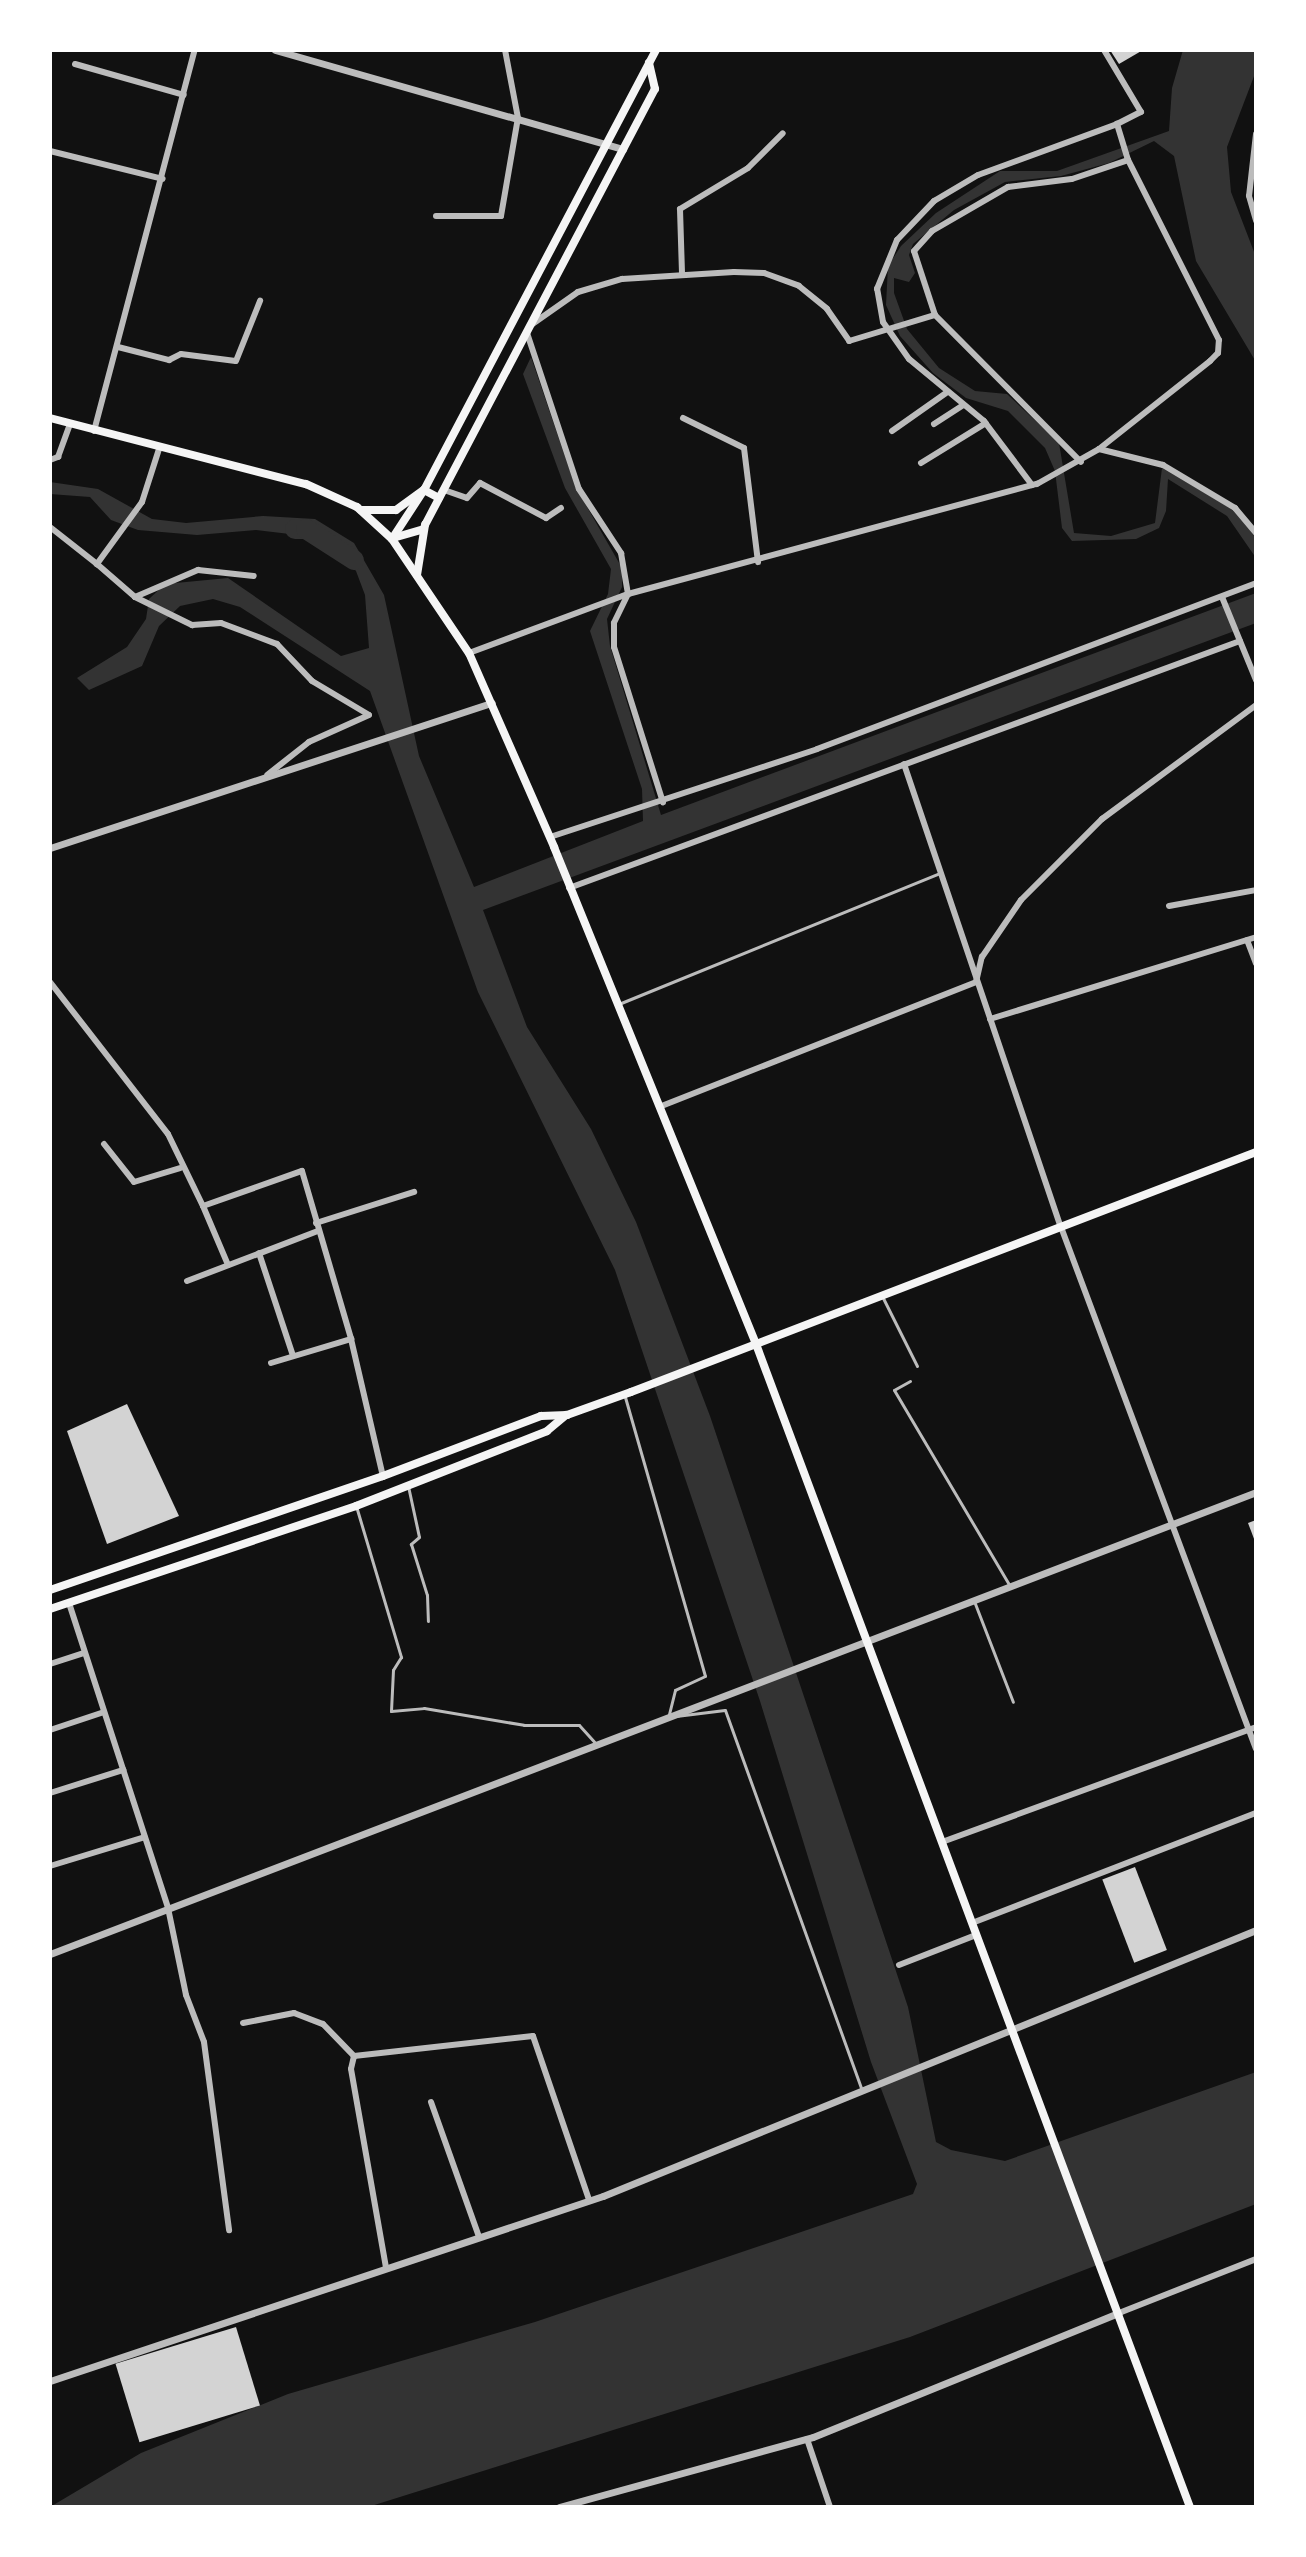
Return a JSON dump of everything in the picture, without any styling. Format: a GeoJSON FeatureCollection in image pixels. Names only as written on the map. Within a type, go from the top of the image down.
{"type":"FeatureCollection","features":[{"type":"Feature","properties":{"kind":"main road"},"geometry":{"type":"LineString","coordinates":[[392,539],[424,490],[656,50]]}},
{"type":"Feature","properties":{"kind":"main road"},"geometry":{"type":"LineString","coordinates":[[417,577],[424,529],[655,89],[649,63]]}},
{"type":"Feature","properties":{"kind":"main road"},"geometry":{"type":"LineString","coordinates":[[50,418],[159,449],[306,484],[360,510],[392,539],[469,653],[550,837],[756,1344],[1190,2507]]}},
{"type":"Feature","properties":{"kind":"main road"},"geometry":{"type":"LineString","coordinates":[[360,510],[396,510],[424,490],[442,494]]}},
{"type":"Feature","properties":{"kind":"main road"},"geometry":{"type":"LineString","coordinates":[[392,539],[424,529]]}},
{"type":"Feature","properties":{"kind":"main road"},"geometry":{"type":"LineString","coordinates":[[50,1590],[383,1476],[541,1416],[567,1415],[628,1393],[1256,1152]]}},
{"type":"Feature","properties":{"kind":"main road"},"geometry":{"type":"LineString","coordinates":[[50,1609],[388,1494],[547,1431],[567,1415]]}},
{"type":"Feature","properties":{"kind":"main road"},"geometry":{"type":"LineString","coordinates":[[383,1476],[388,1494]]}},
{"type":"Feature","properties":{"kind":"street"},"geometry":{"type":"LineString","coordinates":[[94,431],[195,50]]}},
{"type":"Feature","properties":{"kind":"street"},"geometry":{"type":"LineString","coordinates":[[275,50],[623,149]]}},
{"type":"Feature","properties":{"kind":"street"},"geometry":{"type":"LineString","coordinates":[[436,216],[501,216],[518,118],[505,50]]}},
{"type":"Feature","properties":{"kind":"street"},"geometry":{"type":"LineString","coordinates":[[1032,485],[986,423],[946,393],[909,359],[892,330],[877,289],[884,263],[916,216],[978,175],[1117,124],[1141,112],[1104,50]]}},
{"type":"Feature","properties":{"kind":"street"},"geometry":{"type":"LineString","coordinates":[[75,64],[184,95]]}},
{"type":"Feature","properties":{"kind":"street"},"geometry":{"type":"LineString","coordinates":[[469,653],[588,606],[1032,485],[1054,476],[1099,449],[1218,353],[1216,331],[1128,157],[1117,124]]}},
{"type":"Feature","properties":{"kind":"street"},"geometry":{"type":"LineString","coordinates":[[682,273],[680,209],[748,168],[783,133]]}},
{"type":"Feature","properties":{"kind":"street"},"geometry":{"type":"LineString","coordinates":[[1256,134],[1249,196],[1256,221]]}},
{"type":"Feature","properties":{"kind":"street"},"geometry":{"type":"LineString","coordinates":[[50,151],[163,179]]}},
{"type":"Feature","properties":{"kind":"street"},"geometry":{"type":"LineString","coordinates":[[1078,463],[935,315],[914,251],[932,231],[1008,187],[1072,179],[1128,157]]}},
{"type":"Feature","properties":{"kind":"street"},"geometry":{"type":"LineString","coordinates":[[663,802],[614,647],[614,623],[625,595],[621,553],[579,489],[529,329],[578,292],[622,279],[682,273],[764,273],[799,286],[834,317],[849,341],[935,315]]}},
{"type":"Feature","properties":{"kind":"street"},"geometry":{"type":"LineString","coordinates":[[118,347],[169,360],[181,354],[236,361],[260,301]]}},
{"type":"Feature","properties":{"kind":"street"},"geometry":{"type":"LineString","coordinates":[[892,431],[946,393]]}},
{"type":"Feature","properties":{"kind":"street"},"geometry":{"type":"LineString","coordinates":[[934,424],[963,405]]}},
{"type":"Feature","properties":{"kind":"street"},"geometry":{"type":"LineString","coordinates":[[683,418],[744,448],[758,562]]}},
{"type":"Feature","properties":{"kind":"street"},"geometry":{"type":"LineString","coordinates":[[921,463],[986,423]]}},
{"type":"Feature","properties":{"kind":"street"},"geometry":{"type":"LineString","coordinates":[[50,460],[58,457],[70,424]]}},
{"type":"Feature","properties":{"kind":"street"},"geometry":{"type":"LineString","coordinates":[[97,564],[142,502],[159,449]]}},
{"type":"Feature","properties":{"kind":"street"},"geometry":{"type":"LineString","coordinates":[[1099,449],[1163,465],[1235,508],[1256,533]]}},
{"type":"Feature","properties":{"kind":"street"},"geometry":{"type":"LineString","coordinates":[[442,494],[467,498],[480,483],[546,518],[561,508]]}},
{"type":"Feature","properties":{"kind":"street"},"geometry":{"type":"LineString","coordinates":[[50,527],[135,597],[192,625],[221,623],[277,644],[302,665],[312,681],[369,715],[309,742],[265,777]]}},
{"type":"Feature","properties":{"kind":"street"},"geometry":{"type":"LineString","coordinates":[[135,597],[198,570],[254,576]]}},
{"type":"Feature","properties":{"kind":"street"},"geometry":{"type":"LineString","coordinates":[[550,837],[663,802],[1223,601],[1256,583]]}},
{"type":"Feature","properties":{"kind":"street"},"geometry":{"type":"LineString","coordinates":[[1223,601],[1256,680]]}},
{"type":"Feature","properties":{"kind":"street"},"geometry":{"type":"LineString","coordinates":[[568,886],[1239,639]]}},
{"type":"Feature","properties":{"kind":"street"},"geometry":{"type":"LineString","coordinates":[[50,848],[492,703]]}},
{"type":"Feature","properties":{"kind":"street"},"geometry":{"type":"LineString","coordinates":[[976,982],[982,957],[1021,900],[1092,829],[1256,705]]}},
{"type":"Feature","properties":{"kind":"street"},"geometry":{"type":"LineString","coordinates":[[904,764],[1061,1227],[1256,1749]]}},
{"type":"Feature","properties":{"kind":"street"},"geometry":{"type":"LineString","coordinates":[[1169,906],[1256,890]]}},
{"type":"Feature","properties":{"kind":"street"},"geometry":{"type":"LineString","coordinates":[[990,1019],[1256,937]]}},
{"type":"Feature","properties":{"kind":"street"},"geometry":{"type":"LineString","coordinates":[[1247,940],[1256,963]]}},
{"type":"Feature","properties":{"kind":"street"},"geometry":{"type":"LineString","coordinates":[[50,982],[168,1134],[182,1158],[180,1168],[203,1206],[228,1265]]}},
{"type":"Feature","properties":{"kind":"street"},"geometry":{"type":"LineString","coordinates":[[659,1107],[976,982]]}},
{"type":"Feature","properties":{"kind":"street"},"geometry":{"type":"LineString","coordinates":[[104,1144],[134,1182],[180,1168]]}},
{"type":"Feature","properties":{"kind":"street"},"geometry":{"type":"LineString","coordinates":[[203,1206],[302,1171],[351,1339],[383,1476]]}},
{"type":"Feature","properties":{"kind":"street"},"geometry":{"type":"LineString","coordinates":[[187,1281],[317,1227],[414,1192]]}},
{"type":"Feature","properties":{"kind":"street"},"geometry":{"type":"LineString","coordinates":[[259,1253],[293,1356]]}},
{"type":"Feature","properties":{"kind":"street"},"geometry":{"type":"LineString","coordinates":[[271,1363],[351,1339]]}},
{"type":"Feature","properties":{"kind":"street"},"geometry":{"type":"LineString","coordinates":[[50,1954],[1256,1492]]}},
{"type":"Feature","properties":{"kind":"street"},"geometry":{"type":"LineString","coordinates":[[69,1603],[168,1908],[186,1995],[204,2042],[229,2230]]}},
{"type":"Feature","properties":{"kind":"street"},"geometry":{"type":"LineString","coordinates":[[50,1664],[84,1653]]}},
{"type":"Feature","properties":{"kind":"street"},"geometry":{"type":"LineString","coordinates":[[50,1730],[104,1712]]}},
{"type":"Feature","properties":{"kind":"street"},"geometry":{"type":"LineString","coordinates":[[942,1842],[1256,1727]]}},
{"type":"Feature","properties":{"kind":"street"},"geometry":{"type":"LineString","coordinates":[[50,1793],[123,1770]]}},
{"type":"Feature","properties":{"kind":"street"},"geometry":{"type":"LineString","coordinates":[[972,1923],[1256,1813]]}},
{"type":"Feature","properties":{"kind":"street"},"geometry":{"type":"LineString","coordinates":[[50,1866],[145,1837]]}},
{"type":"Feature","properties":{"kind":"street"},"geometry":{"type":"LineString","coordinates":[[50,2381],[589,2200],[1256,1930]]}},
{"type":"Feature","properties":{"kind":"street"},"geometry":{"type":"LineString","coordinates":[[899,1965],[976,1935]]}},
{"type":"Feature","properties":{"kind":"street"},"geometry":{"type":"LineString","coordinates":[[243,2023],[294,2013],[323,2024],[354,2056]]}},
{"type":"Feature","properties":{"kind":"street"},"geometry":{"type":"LineString","coordinates":[[354,2056],[533,2036],[589,2200]]}},
{"type":"Feature","properties":{"kind":"street"},"geometry":{"type":"LineString","coordinates":[[354,2056],[351,2069],[386,2268]]}},
{"type":"Feature","properties":{"kind":"street"},"geometry":{"type":"LineString","coordinates":[[431,2102],[479,2237]]}},
{"type":"Feature","properties":{"kind":"street"},"geometry":{"type":"LineString","coordinates":[[559,2507],[807,2439],[1256,2259]]}},
{"type":"Feature","properties":{"kind":"street"},"geometry":{"type":"LineString","coordinates":[[807,2439],[830,2507]]}},
{"type":"Feature","properties":{"kind":"lane"},"geometry":{"type":"LineString","coordinates":[[617,1005],[939,873]]}},
{"type":"Feature","properties":{"kind":"lane"},"geometry":{"type":"LineString","coordinates":[[882,1296],[917,1366]]}},
{"type":"Feature","properties":{"kind":"lane"},"geometry":{"type":"LineString","coordinates":[[910,1381],[894,1390],[1010,1586]]}},
{"type":"Feature","properties":{"kind":"lane"},"geometry":{"type":"LineString","coordinates":[[628,1393],[705,1676],[675,1690],[669,1715],[725,1710],[861,2088]]}},
{"type":"Feature","properties":{"kind":"lane"},"geometry":{"type":"LineString","coordinates":[[408,1486],[419,1537],[411,1544],[427,1595],[428,1621]]}},
{"type":"Feature","properties":{"kind":"lane"},"geometry":{"type":"LineString","coordinates":[[356,1506],[401,1657],[393,1670],[391,1711],[424,1708],[524,1725],[579,1725],[595,1743]]}},
{"type":"Feature","properties":{"kind":"lane"},"geometry":{"type":"LineString","coordinates":[[974,1601],[1013,1702]]}},
{"type":"Feature","properties":{"kind":"shaded area"},"geometry":{"type":"Polygon","coordinates":[[[1183,50],[1256,50],[1256,71],[1227,147],[1231,192],[1256,257],[1256,362],[1196,261],[1174,156],[1154,141],[1109,163],[1061,176],[1005,182],[954,210],[913,244],[909,255],[915,273],[909,282],[894,278],[894,293],[907,329],[939,368],[975,391],[1007,394],[1059,443],[1074,533],[1111,536],[1155,523],[1162,468],[1239,513],[1256,539],[1256,558],[1227,516],[1168,479],[1166,511],[1159,528],[1136,539],[1072,541],[1062,528],[1055,471],[1045,448],[1008,411],[966,398],[933,373],[900,336],[886,305],[888,266],[901,246],[936,213],[1000,171],[1057,171],[1169,131],[1172,88],[1183,50]]]}},
{"type":"Feature","properties":{"kind":"shaded area"},"geometry":{"type":"Polygon","coordinates":[[[531,357],[575,486],[622,568],[622,587],[607,619],[610,646],[661,815],[1256,593],[1256,623],[483,910],[527,1027],[591,1129],[636,1222],[710,1416],[908,2007],[936,2142],[951,2150],[1005,2161],[1256,2072],[1256,2204],[910,2337],[368,2507],[50,2507],[141,2453],[288,2394],[535,2322],[913,2194],[917,2184],[871,2062],[760,1701],[615,1270],[478,992],[370,691],[240,607],[213,599],[180,606],[159,626],[142,666],[89,690],[77,678],[127,647],[146,619],[149,599],[165,584],[228,578],[341,656],[369,648],[365,595],[356,571],[324,538],[256,530],[197,535],[138,530],[111,520],[90,497],[50,494],[50,482],[98,489],[152,519],[186,523],[263,516],[315,519],[354,543],[384,595],[419,756],[474,887],[643,821],[642,789],[590,631],[608,594],[611,569],[565,488],[523,374],[531,357]]]}},
{"type":"Feature","properties":{"kind":"building"},"geometry":{"type":"Polygon","coordinates":[[[1110,50],[1143,50],[1119,64],[1110,50]]]}},
{"type":"Feature","properties":{"kind":"building"},"geometry":{"type":"Polygon","coordinates":[[[127,1404],[179,1516],[107,1544],[67,1431],[127,1404]]]}},
{"type":"Feature","properties":{"kind":"building"},"geometry":{"type":"Polygon","coordinates":[[[1256,1520],[1256,1544],[1248,1523],[1256,1520]]]}},
{"type":"Feature","properties":{"kind":"building"},"geometry":{"type":"Polygon","coordinates":[[[1135,1867],[1167,1950],[1134,1963],[1102,1880],[1135,1867]]]}},
{"type":"Feature","properties":{"kind":"building"},"geometry":{"type":"Polygon","coordinates":[[[236,2327],[260,2405],[139,2442],[116,2364],[236,2327]]]}},
{"type":"Feature","properties":{"kind":"waterway"},"geometry":{"type":"LineString","coordinates":[[295,529],[306,529],[354,560]]}}]}
